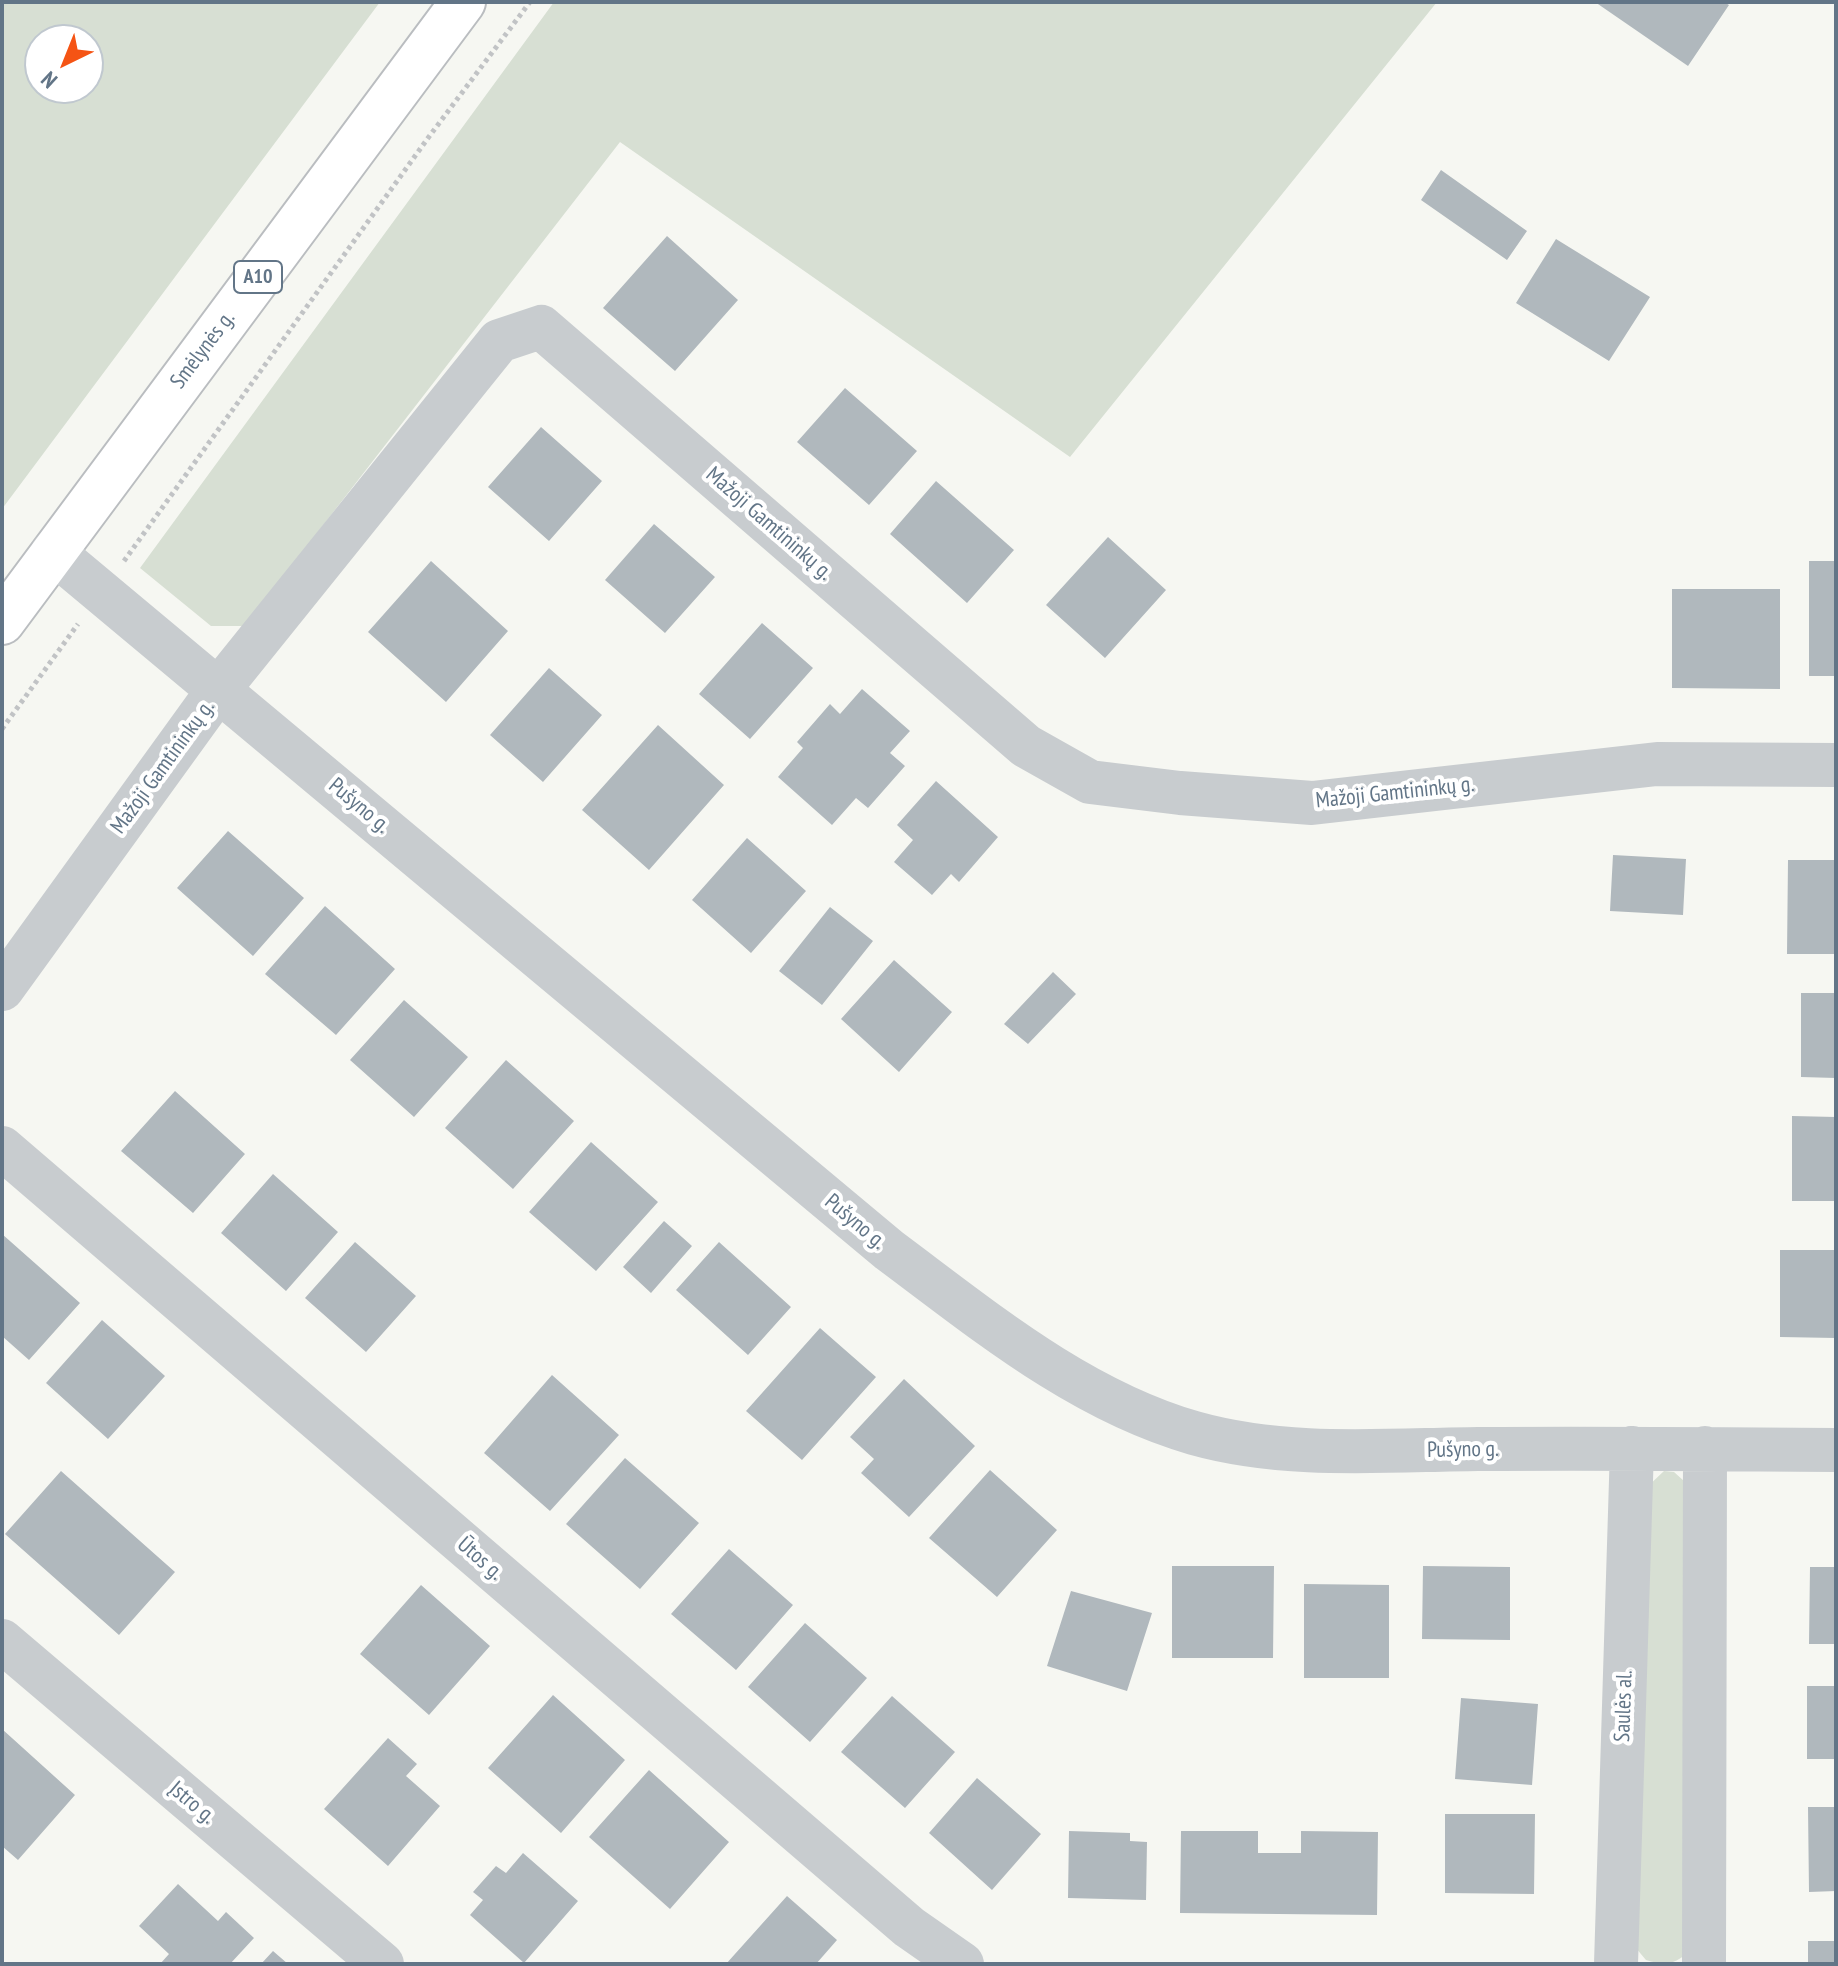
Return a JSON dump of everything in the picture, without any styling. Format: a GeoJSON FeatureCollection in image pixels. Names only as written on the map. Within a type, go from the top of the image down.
{"type":"FeatureCollection","features":[{"type":"Feature","properties":{"kind":"highway","name":"Smėlynės g."},"geometry":{"type":"LineString","coordinates":[[2,622],[463,2]]}},
{"type":"Feature","properties":{"kind":"street","name":"Mažoji Gamtininkų g."},"geometry":{"type":"LineString","coordinates":[[2,989],[219,689],[499,341],[541,327],[1026,746],[1090,782],[1180,793],[1312,803],[1657,764],[1836,765]]}},
{"type":"Feature","properties":{"kind":"street","name":"Pušyno g."},"geometry":{"type":"LineString","coordinates":[[53,552],[889,1250],[1021,1348],[1083,1385],[1147,1416],[1195,1433],[1310,1451],[1836,1450]]}},
{"type":"Feature","properties":{"kind":"street","name":"Ūtos g."},"geometry":{"type":"LineString","coordinates":[[2,1148],[909,1927],[962,1964]]}},
{"type":"Feature","properties":{"kind":"street","name":"Saulės al."},"geometry":{"type":"LineString","coordinates":[[1616,1964],[1632,1448]]}},
{"type":"Feature","properties":{"kind":"street"},"geometry":{"type":"LineString","coordinates":[[1704,1964],[1705,1448]]}},
{"type":"Feature","properties":{"kind":"street","name":"Įstro g."},"geometry":{"type":"LineString","coordinates":[[2,1641],[382,1964]]}},
{"type":"Feature","properties":{"kind":"path"},"geometry":{"type":"LineString","coordinates":[[2,729],[428,138],[530,2]]}},
{"type":"Feature","properties":{"kind":"shaded area"},"geometry":{"type":"Polygon","coordinates":[[[2,2],[380,2],[2,509],[2,2]]]}},
{"type":"Feature","properties":{"kind":"shaded area"},"geometry":{"type":"Polygon","coordinates":[[[554,2],[1437,2],[1070,457],[620,142],[245,626],[211,626],[140,568],[554,2]]]}},
{"type":"Feature","properties":{"kind":"shaded area"},"geometry":{"type":"Polygon","coordinates":[[[1664,1471],[1674,1472],[1684,1481],[1689,1951],[1674,1962],[1659,1963],[1646,1960],[1635,1947],[1644,1490],[1664,1471]]]}},
{"type":"Feature","properties":{"kind":"building"},"geometry":{"type":"Polygon","coordinates":[[[1595,2],[1724,2],[1729,5],[1688,66],[1595,2]]]}},
{"type":"Feature","properties":{"kind":"building"},"geometry":{"type":"Polygon","coordinates":[[[1441,170],[1527,231],[1507,260],[1421,200],[1441,170]]]}},
{"type":"Feature","properties":{"kind":"building"},"geometry":{"type":"Polygon","coordinates":[[[667,236],[738,300],[675,371],[603,308],[667,236]]]}},
{"type":"Feature","properties":{"kind":"building"},"geometry":{"type":"Polygon","coordinates":[[[1556,239],[1650,297],[1609,361],[1516,303],[1556,239]]]}},
{"type":"Feature","properties":{"kind":"building"},"geometry":{"type":"Polygon","coordinates":[[[845,388],[917,451],[869,505],[797,442],[845,388]]]}},
{"type":"Feature","properties":{"kind":"building"},"geometry":{"type":"Polygon","coordinates":[[[541,427],[602,481],[549,541],[488,487],[541,427]]]}},
{"type":"Feature","properties":{"kind":"building"},"geometry":{"type":"Polygon","coordinates":[[[936,481],[1014,550],[967,603],[890,534],[936,481]]]}},
{"type":"Feature","properties":{"kind":"building"},"geometry":{"type":"Polygon","coordinates":[[[654,524],[715,577],[665,633],[605,580],[654,524]]]}},
{"type":"Feature","properties":{"kind":"building"},"geometry":{"type":"Polygon","coordinates":[[[1108,537],[1166,590],[1105,658],[1046,605],[1108,537]]]}},
{"type":"Feature","properties":{"kind":"building"},"geometry":{"type":"Polygon","coordinates":[[[431,561],[508,631],[446,702],[368,632],[431,561]]]}},
{"type":"Feature","properties":{"kind":"building"},"geometry":{"type":"Polygon","coordinates":[[[1809,561],[1836,561],[1836,676],[1809,676],[1809,561]]]}},
{"type":"Feature","properties":{"kind":"building"},"geometry":{"type":"Polygon","coordinates":[[[1672,589],[1780,589],[1780,689],[1672,688],[1672,589]]]}},
{"type":"Feature","properties":{"kind":"building"},"geometry":{"type":"Polygon","coordinates":[[[762,623],[813,668],[750,739],[699,694],[762,623]]]}},
{"type":"Feature","properties":{"kind":"building"},"geometry":{"type":"Polygon","coordinates":[[[549,668],[602,715],[543,782],[490,735],[549,668]]]}},
{"type":"Feature","properties":{"kind":"building"},"geometry":{"type":"Polygon","coordinates":[[[862,689],[910,731],[890,753],[905,766],[868,808],[856,798],[832,825],[778,777],[803,748],[797,742],[830,704],[840,714],[862,689]]]}},
{"type":"Feature","properties":{"kind":"building"},"geometry":{"type":"Polygon","coordinates":[[[658,725],[724,785],[649,870],[582,810],[658,725]]]}},
{"type":"Feature","properties":{"kind":"building"},"geometry":{"type":"Polygon","coordinates":[[[936,781],[998,837],[959,882],[951,874],[932,895],[894,862],[913,840],[897,825],[936,781]]]}},
{"type":"Feature","properties":{"kind":"building"},"geometry":{"type":"Polygon","coordinates":[[[228,831],[304,898],[253,956],[177,888],[228,831]]]}},
{"type":"Feature","properties":{"kind":"building"},"geometry":{"type":"Polygon","coordinates":[[[747,838],[806,891],[751,953],[692,900],[747,838]]]}},
{"type":"Feature","properties":{"kind":"building"},"geometry":{"type":"Polygon","coordinates":[[[1613,855],[1686,859],[1683,915],[1610,911],[1613,855]]]}},
{"type":"Feature","properties":{"kind":"building"},"geometry":{"type":"Polygon","coordinates":[[[1788,860],[1836,860],[1836,954],[1787,954],[1788,860]]]}},
{"type":"Feature","properties":{"kind":"building"},"geometry":{"type":"Polygon","coordinates":[[[325,906],[395,969],[336,1035],[265,974],[325,906]]]}},
{"type":"Feature","properties":{"kind":"building"},"geometry":{"type":"Polygon","coordinates":[[[830,907],[873,941],[822,1005],[779,971],[830,907]]]}},
{"type":"Feature","properties":{"kind":"building"},"geometry":{"type":"Polygon","coordinates":[[[894,960],[952,1012],[899,1072],[841,1019],[894,960]]]}},
{"type":"Feature","properties":{"kind":"building"},"geometry":{"type":"Polygon","coordinates":[[[1053,972],[1076,994],[1028,1044],[1004,1024],[1053,972]]]}},
{"type":"Feature","properties":{"kind":"building"},"geometry":{"type":"Polygon","coordinates":[[[1801,993],[1836,993],[1836,1078],[1801,1077],[1801,993]]]}},
{"type":"Feature","properties":{"kind":"building"},"geometry":{"type":"Polygon","coordinates":[[[404,1000],[468,1057],[414,1117],[350,1060],[404,1000]]]}},
{"type":"Feature","properties":{"kind":"building"},"geometry":{"type":"Polygon","coordinates":[[[506,1060],[574,1121],[513,1189],[445,1128],[506,1060]]]}},
{"type":"Feature","properties":{"kind":"building"},"geometry":{"type":"Polygon","coordinates":[[[175,1091],[245,1154],[193,1213],[121,1151],[175,1091]]]}},
{"type":"Feature","properties":{"kind":"building"},"geometry":{"type":"Polygon","coordinates":[[[1792,1116],[1836,1117],[1836,1201],[1792,1201],[1792,1116]]]}},
{"type":"Feature","properties":{"kind":"building"},"geometry":{"type":"Polygon","coordinates":[[[591,1142],[658,1202],[596,1271],[529,1212],[591,1142]]]}},
{"type":"Feature","properties":{"kind":"building"},"geometry":{"type":"Polygon","coordinates":[[[273,1174],[338,1232],[286,1291],[221,1233],[273,1174]]]}},
{"type":"Feature","properties":{"kind":"building"},"geometry":{"type":"Polygon","coordinates":[[[664,1221],[692,1246],[651,1293],[623,1267],[664,1221]]]}},
{"type":"Feature","properties":{"kind":"building"},"geometry":{"type":"Polygon","coordinates":[[[2,1234],[80,1303],[29,1360],[2,1336],[2,1234]]]}},
{"type":"Feature","properties":{"kind":"building"},"geometry":{"type":"Polygon","coordinates":[[[355,1242],[416,1296],[366,1352],[305,1298],[355,1242]]]}},
{"type":"Feature","properties":{"kind":"building"},"geometry":{"type":"Polygon","coordinates":[[[719,1242],[791,1307],[748,1355],[676,1290],[719,1242]]]}},
{"type":"Feature","properties":{"kind":"building"},"geometry":{"type":"Polygon","coordinates":[[[1780,1250],[1836,1250],[1836,1338],[1780,1337],[1780,1250]]]}},
{"type":"Feature","properties":{"kind":"building"},"geometry":{"type":"Polygon","coordinates":[[[102,1320],[165,1376],[108,1439],[46,1383],[102,1320]]]}},
{"type":"Feature","properties":{"kind":"building"},"geometry":{"type":"Polygon","coordinates":[[[820,1328],[876,1377],[802,1460],[746,1411],[820,1328]]]}},
{"type":"Feature","properties":{"kind":"building"},"geometry":{"type":"Polygon","coordinates":[[[552,1375],[619,1435],[550,1511],[484,1453],[552,1375]]]}},
{"type":"Feature","properties":{"kind":"building"},"geometry":{"type":"Polygon","coordinates":[[[904,1379],[975,1446],[909,1517],[861,1473],[874,1459],[850,1437],[904,1379]]]}},
{"type":"Feature","properties":{"kind":"building"},"geometry":{"type":"Polygon","coordinates":[[[625,1458],[699,1523],[640,1589],[566,1524],[625,1458]]]}},
{"type":"Feature","properties":{"kind":"building"},"geometry":{"type":"Polygon","coordinates":[[[990,1470],[1057,1530],[997,1597],[929,1538],[990,1470]]]}},
{"type":"Feature","properties":{"kind":"building"},"geometry":{"type":"Polygon","coordinates":[[[61,1471],[175,1572],[119,1635],[5,1534],[61,1471]]]}},
{"type":"Feature","properties":{"kind":"building"},"geometry":{"type":"Polygon","coordinates":[[[729,1549],[793,1605],[736,1670],[671,1614],[729,1549]]]}},
{"type":"Feature","properties":{"kind":"building"},"geometry":{"type":"Polygon","coordinates":[[[1172,1566],[1274,1566],[1273,1658],[1172,1658],[1172,1566]]]}},
{"type":"Feature","properties":{"kind":"building"},"geometry":{"type":"Polygon","coordinates":[[[1423,1566],[1510,1567],[1510,1640],[1422,1639],[1423,1566]]]}},
{"type":"Feature","properties":{"kind":"building"},"geometry":{"type":"Polygon","coordinates":[[[1810,1567],[1836,1567],[1836,1644],[1809,1644],[1810,1567]]]}},
{"type":"Feature","properties":{"kind":"building"},"geometry":{"type":"Polygon","coordinates":[[[1304,1584],[1389,1585],[1389,1678],[1304,1678],[1304,1584]]]}},
{"type":"Feature","properties":{"kind":"building"},"geometry":{"type":"Polygon","coordinates":[[[421,1585],[490,1646],[429,1715],[360,1654],[421,1585]]]}},
{"type":"Feature","properties":{"kind":"building"},"geometry":{"type":"Polygon","coordinates":[[[1071,1591],[1152,1613],[1127,1691],[1047,1666],[1071,1591]]]}},
{"type":"Feature","properties":{"kind":"building"},"geometry":{"type":"Polygon","coordinates":[[[805,1623],[867,1678],[810,1742],[748,1687],[805,1623]]]}},
{"type":"Feature","properties":{"kind":"building"},"geometry":{"type":"Polygon","coordinates":[[[1807,1686],[1836,1686],[1836,1759],[1807,1759],[1807,1686]]]}},
{"type":"Feature","properties":{"kind":"building"},"geometry":{"type":"Polygon","coordinates":[[[553,1695],[625,1760],[561,1833],[488,1768],[553,1695]]]}},
{"type":"Feature","properties":{"kind":"building"},"geometry":{"type":"Polygon","coordinates":[[[892,1696],[955,1752],[905,1808],[841,1752],[892,1696]]]}},
{"type":"Feature","properties":{"kind":"building"},"geometry":{"type":"Polygon","coordinates":[[[1461,1698],[1538,1704],[1532,1785],[1455,1779],[1461,1698]]]}},
{"type":"Feature","properties":{"kind":"building"},"geometry":{"type":"Polygon","coordinates":[[[2,1729],[75,1795],[18,1860],[2,1846],[2,1729]]]}},
{"type":"Feature","properties":{"kind":"building"},"geometry":{"type":"Polygon","coordinates":[[[388,1738],[417,1764],[406,1776],[440,1806],[388,1866],[324,1809],[388,1738]]]}},
{"type":"Feature","properties":{"kind":"building"},"geometry":{"type":"Polygon","coordinates":[[[649,1770],[729,1842],[670,1909],[589,1837],[649,1770]]]}},
{"type":"Feature","properties":{"kind":"building"},"geometry":{"type":"Polygon","coordinates":[[[977,1778],[1041,1834],[992,1890],[929,1833],[977,1778]]]}},
{"type":"Feature","properties":{"kind":"building"},"geometry":{"type":"Polygon","coordinates":[[[1808,1807],[1836,1807],[1836,1891],[1809,1892],[1808,1807]]]}},
{"type":"Feature","properties":{"kind":"building"},"geometry":{"type":"Polygon","coordinates":[[[1445,1814],[1535,1814],[1534,1894],[1445,1893],[1445,1814]]]}},
{"type":"Feature","properties":{"kind":"building"},"geometry":{"type":"Polygon","coordinates":[[[1069,1831],[1130,1833],[1130,1841],[1147,1842],[1146,1900],[1068,1898],[1069,1831]]]}},
{"type":"Feature","properties":{"kind":"building"},"geometry":{"type":"Polygon","coordinates":[[[1181,1831],[1258,1831],[1258,1853],[1301,1853],[1301,1831],[1378,1832],[1377,1915],[1180,1913],[1181,1831]]]}},
{"type":"Feature","properties":{"kind":"building"},"geometry":{"type":"Polygon","coordinates":[[[523,1853],[578,1901],[524,1963],[470,1915],[483,1900],[473,1892],[496,1866],[506,1873],[523,1853]]]}},
{"type":"Feature","properties":{"kind":"building"},"geometry":{"type":"Polygon","coordinates":[[[178,1884],[218,1921],[226,1912],[254,1938],[230,1964],[160,1964],[169,1954],[139,1926],[178,1884]]]}},
{"type":"Feature","properties":{"kind":"building"},"geometry":{"type":"Polygon","coordinates":[[[787,1896],[837,1940],[816,1964],[726,1964],[787,1896]]]}},
{"type":"Feature","properties":{"kind":"building"},"geometry":{"type":"Polygon","coordinates":[[[1808,1941],[1836,1941],[1836,1964],[1808,1964],[1808,1941]]]}},
{"type":"Feature","properties":{"kind":"building"},"geometry":{"type":"Polygon","coordinates":[[[273,1951],[288,1964],[261,1964],[273,1951]]]}}]}
